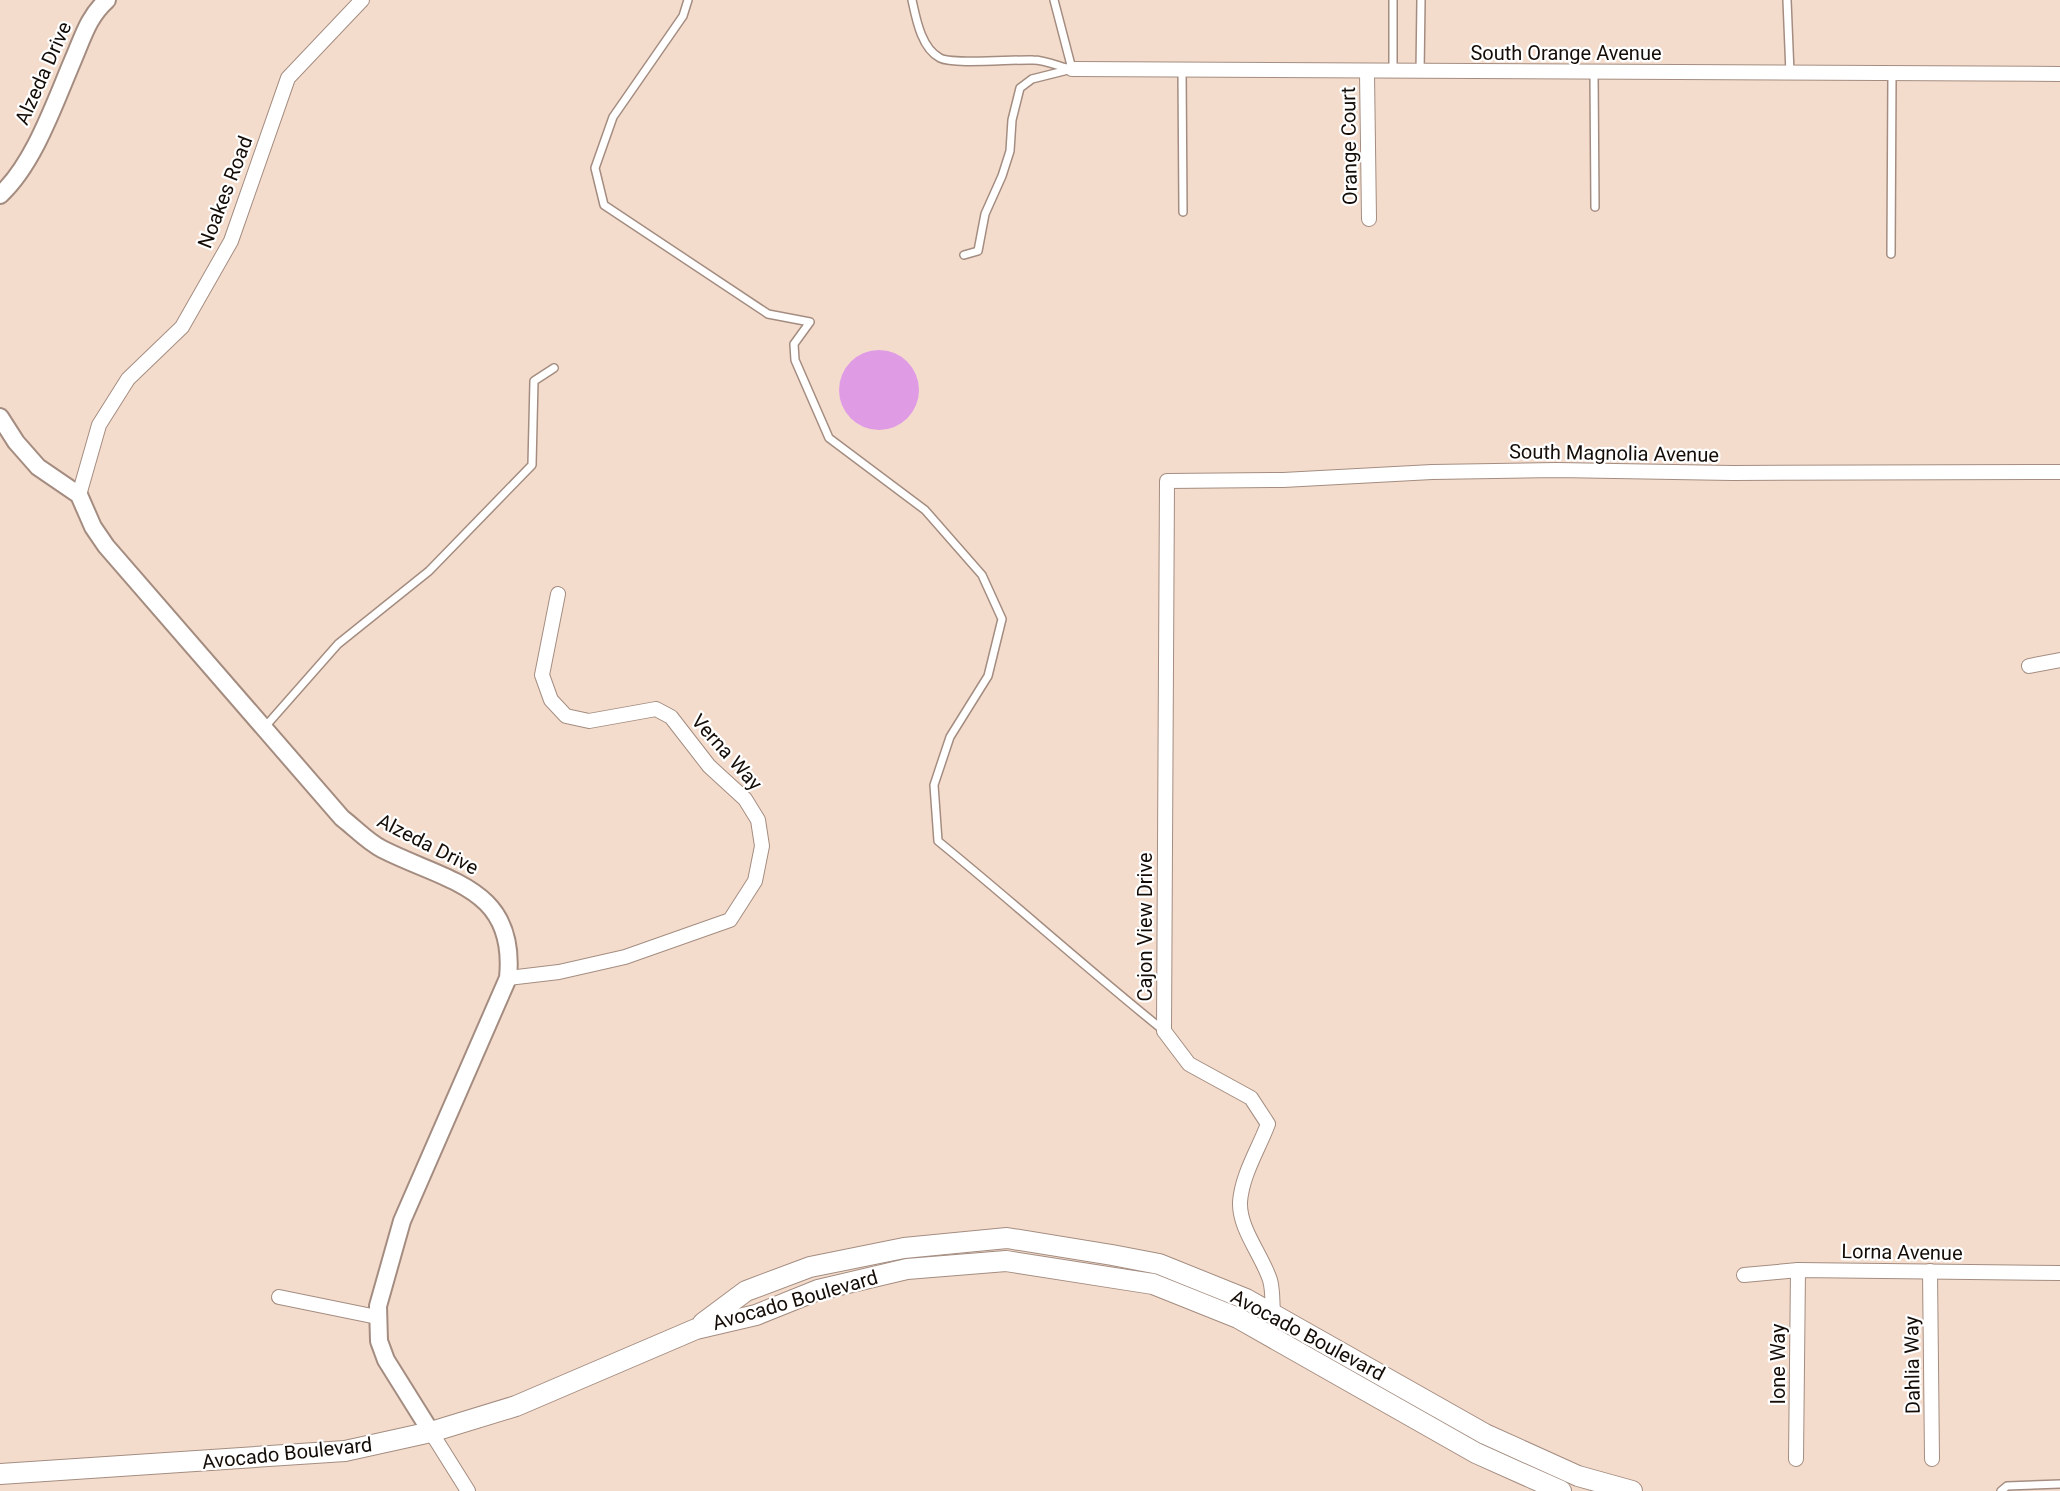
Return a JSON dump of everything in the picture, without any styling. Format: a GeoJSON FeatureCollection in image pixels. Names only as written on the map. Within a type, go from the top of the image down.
{"type":"FeatureCollection","features":[{"type":"Feature","properties":{"kind":"main road","name":"Avocado Boulevard"},"geometry":{"type":"LineString","coordinates":[[696,1329],[746,1291],[810,1267],[904,1248],[1007,1238],[1159,1264],[1273,1312],[1485,1434],[1578,1476],[1632,1491]]}},
{"type":"Feature","properties":{"kind":"main road","name":"Avocado Boulevard"},"geometry":{"type":"LineString","coordinates":[[0,1474],[345,1451],[431,1432],[516,1406],[696,1329],[756,1315],[818,1290],[907,1269],[1006,1261],[1108,1275],[1153,1284],[1238,1318],[1476,1453],[1561,1491]]}},
{"type":"Feature","properties":{"kind":"street","name":"Alzeda Drive"},"geometry":{"type":"LineString","coordinates":[[0,195],[21,169],[49,117],[93,13],[107,0]]}},
{"type":"Feature","properties":{"kind":"street","name":"Noakes Road"},"geometry":{"type":"LineString","coordinates":[[80,495],[99,425],[128,378],[182,327],[231,241],[288,78],[362,0]]}},
{"type":"Feature","properties":{"kind":"street","name":"South Orange Avenue"},"geometry":{"type":"LineString","coordinates":[[1072,69],[1367,73],[2060,74]]}},
{"type":"Feature","properties":{"kind":"street","name":"Orange Court"},"geometry":{"type":"LineString","coordinates":[[1367,73],[1369,219]]}},
{"type":"Feature","properties":{"kind":"street"},"geometry":{"type":"LineString","coordinates":[[0,417],[16,442],[38,467],[80,495]]}},
{"type":"Feature","properties":{"kind":"street","name":"South Magnolia Avenue"},"geometry":{"type":"LineString","coordinates":[[1167,481],[1283,480],[1432,472],[1557,470],[1732,473],[2060,472]]}},
{"type":"Feature","properties":{"kind":"street","name":"Cajon View Drive"},"geometry":{"type":"LineString","coordinates":[[1164,1031],[1167,481]]}},
{"type":"Feature","properties":{"kind":"street","name":"Alzeda Drive"},"geometry":{"type":"LineString","coordinates":[[80,495],[93,527],[106,546],[342,818],[380,848],[467,887],[487,900],[507,935],[511,954],[508,978],[402,1221],[377,1317],[379,1341],[386,1360],[431,1432]]}},
{"type":"Feature","properties":{"kind":"street","name":"Verna Way"},"geometry":{"type":"LineString","coordinates":[[508,978],[559,972],[625,957],[729,920],[755,880],[762,846],[758,820],[745,799],[709,766],[670,717],[656,709],[589,721],[566,716],[551,700],[542,675],[558,594]]}},
{"type":"Feature","properties":{"kind":"street"},"geometry":{"type":"LineString","coordinates":[[2029,666],[2060,660]]}},
{"type":"Feature","properties":{"kind":"street"},"geometry":{"type":"LineString","coordinates":[[1164,1031],[1189,1064],[1251,1098],[1268,1124],[1256,1157],[1247,1172],[1240,1206],[1270,1281],[1273,1312]]}},
{"type":"Feature","properties":{"kind":"street","name":"Lorna Avenue"},"geometry":{"type":"LineString","coordinates":[[1744,1275],[1798,1270],[2060,1273]]}},
{"type":"Feature","properties":{"kind":"street","name":"Ione Way"},"geometry":{"type":"LineString","coordinates":[[1796,1459],[1798,1270]]}},
{"type":"Feature","properties":{"kind":"street","name":"Dahlia Way"},"geometry":{"type":"LineString","coordinates":[[1930,1271],[1932,1459]]}},
{"type":"Feature","properties":{"kind":"street"},"geometry":{"type":"LineString","coordinates":[[279,1297],[377,1317]]}},
{"type":"Feature","properties":{"kind":"street"},"geometry":{"type":"LineString","coordinates":[[431,1432],[468,1491]]}},
{"type":"Feature","properties":{"kind":"lane"},"geometry":{"type":"LineString","coordinates":[[688,0],[677,25],[613,117],[595,168],[604,206],[768,314],[810,322],[794,344],[795,360],[829,438],[925,510],[982,575],[1002,619],[988,676],[950,737],[934,784],[938,841],[1022,910],[1082,965],[1164,1031]]}},
{"type":"Feature","properties":{"kind":"lane"},"geometry":{"type":"LineString","coordinates":[[912,0],[916,21],[926,44],[940,58],[959,61],[1037,60],[1072,69]]}},
{"type":"Feature","properties":{"kind":"lane"},"geometry":{"type":"LineString","coordinates":[[1054,0],[1072,69]]}},
{"type":"Feature","properties":{"kind":"lane"},"geometry":{"type":"LineString","coordinates":[[1393,0],[1393,73]]}},
{"type":"Feature","properties":{"kind":"lane"},"geometry":{"type":"LineString","coordinates":[[1420,73],[1421,0]]}},
{"type":"Feature","properties":{"kind":"lane"},"geometry":{"type":"LineString","coordinates":[[1787,0],[1790,73]]}},
{"type":"Feature","properties":{"kind":"lane"},"geometry":{"type":"LineString","coordinates":[[964,255],[978,251],[985,214],[1002,177],[1010,151],[1011,120],[1020,87],[1032,79],[1072,69]]}},
{"type":"Feature","properties":{"kind":"lane"},"geometry":{"type":"LineString","coordinates":[[1182,70],[1183,212]]}},
{"type":"Feature","properties":{"kind":"lane"},"geometry":{"type":"LineString","coordinates":[[1594,73],[1595,207]]}},
{"type":"Feature","properties":{"kind":"lane"},"geometry":{"type":"LineString","coordinates":[[1891,254],[1892,74]]}},
{"type":"Feature","properties":{"kind":"lane"},"geometry":{"type":"LineString","coordinates":[[264,728],[338,644],[429,571],[532,465],[534,381],[554,368]]}},
{"type":"Feature","properties":{"kind":"lane"},"geometry":{"type":"LineString","coordinates":[[2001,1491],[2007,1486],[2060,1485]]}},
{"type":"Feature","properties":{"kind":"building"},"geometry":{"type":"Polygon","coordinates":[[[871,350],[887,350],[901,357],[912,368],[919,382],[916,405],[901,423],[887,430],[871,430],[857,423],[846,412],[839,398],[839,382],[846,368],[857,357],[871,350]]]}}]}
